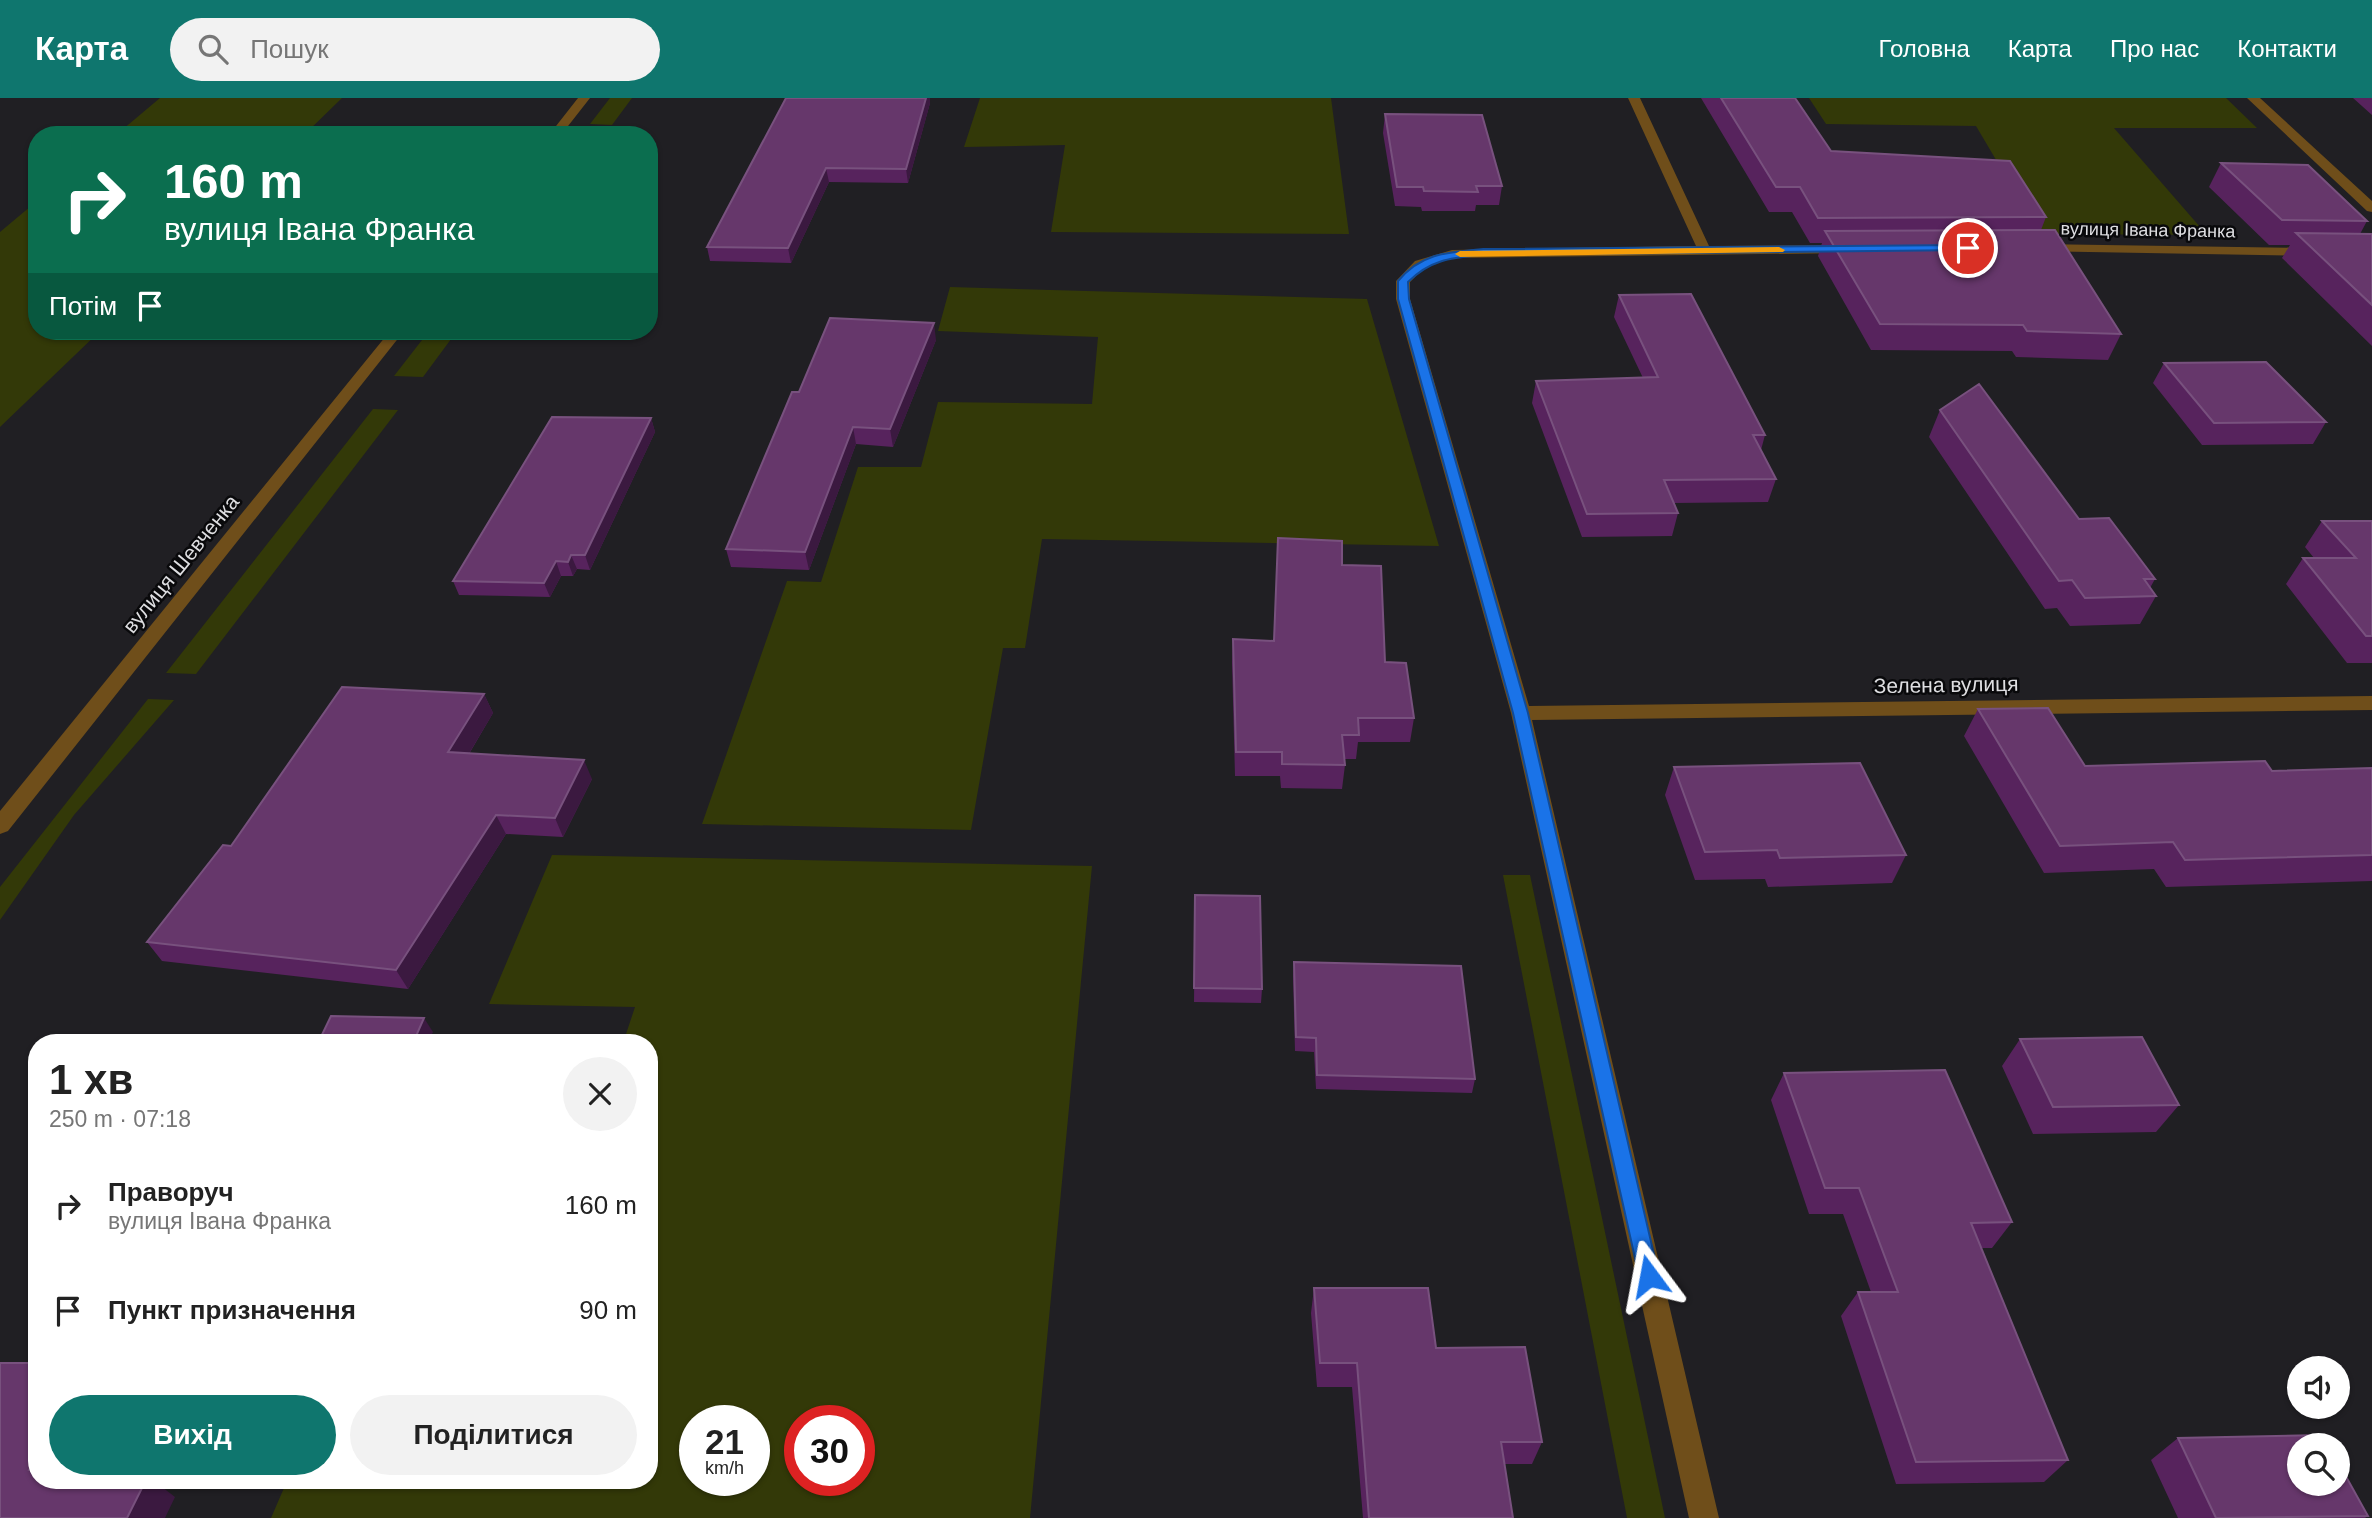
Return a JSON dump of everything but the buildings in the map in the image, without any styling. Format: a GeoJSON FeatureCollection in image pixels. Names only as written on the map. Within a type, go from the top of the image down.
{"type":"FeatureCollection","features":[{"type":"Feature","properties":{"kind":"street"},"geometry":{"type":"LineString","coordinates":[[562,126],[584,98]]}},
{"type":"Feature","properties":{"kind":"street"},"geometry":{"type":"LineString","coordinates":[[1634,98],[1704,250]]}},
{"type":"Feature","properties":{"kind":"street"},"geometry":{"type":"LineString","coordinates":[[2253,98],[2372,208]]}},
{"type":"Feature","properties":{"kind":"street","name":"вулиця Івана Франка"},"geometry":{"type":"LineString","coordinates":[[2022,248],[2330,252]]}},
{"type":"Feature","properties":{"kind":"street"},"geometry":{"type":"LineString","coordinates":[[1704,1518],[1521,713],[1403,299],[1403,281],[1420,264],[1452,254],[1856,249]]}},
{"type":"Feature","properties":{"kind":"street","name":"вулиця Шевченка"},"geometry":{"type":"LineString","coordinates":[[0,826],[390,340]]}},
{"type":"Feature","properties":{"kind":"street","name":"Зелена вулиця"},"geometry":{"type":"LineString","coordinates":[[1521,713],[2372,702]]}},
{"type":"Feature","properties":{"kind":"green space"},"geometry":{"type":"Polygon","coordinates":[[[160,98],[342,98],[313,126],[127,126],[160,98]]]}},
{"type":"Feature","properties":{"kind":"green space"},"geometry":{"type":"Polygon","coordinates":[[[610,98],[632,98],[612,125],[590,124],[610,98]]]}},
{"type":"Feature","properties":{"kind":"green space"},"geometry":{"type":"Polygon","coordinates":[[[980,98],[1331,98],[1349,234],[1051,232],[1065,145],[964,147],[980,98]]]}},
{"type":"Feature","properties":{"kind":"green space"},"geometry":{"type":"Polygon","coordinates":[[[1809,98],[2226,98],[2257,128],[2114,128],[2207,235],[2040,234],[1976,126],[1826,124],[1809,98]]]}},
{"type":"Feature","properties":{"kind":"green space"},"geometry":{"type":"Polygon","coordinates":[[[28,209],[28,340],[91,340],[0,427],[0,232],[28,209]]]}},
{"type":"Feature","properties":{"kind":"green space"},"geometry":{"type":"Polygon","coordinates":[[[950,287],[1367,299],[1439,546],[1042,539],[1025,648],[1003,648],[971,830],[702,824],[787,581],[821,582],[858,467],[921,467],[938,402],[1092,404],[1098,337],[938,331],[950,287]]]}},
{"type":"Feature","properties":{"kind":"green space"},"geometry":{"type":"Polygon","coordinates":[[[422,340],[450,340],[423,377],[394,376],[422,340]]]}},
{"type":"Feature","properties":{"kind":"green space"},"geometry":{"type":"Polygon","coordinates":[[[373,409],[398,410],[196,674],[166,673],[373,409]]]}},
{"type":"Feature","properties":{"kind":"green space"},"geometry":{"type":"Polygon","coordinates":[[[148,699],[174,700],[74,815],[0,920],[0,887],[148,699]]]}},
{"type":"Feature","properties":{"kind":"green space"},"geometry":{"type":"Polygon","coordinates":[[[552,855],[1092,866],[1030,1518],[271,1518],[284,1489],[658,1489],[658,1034],[626,1034],[635,1007],[489,1004],[552,855]]]}},
{"type":"Feature","properties":{"kind":"green space"},"geometry":{"type":"Polygon","coordinates":[[[1503,875],[1530,875],[1665,1518],[1627,1518],[1503,875]]]}},
{"type":"Feature","properties":{"kind":"slow traffic"},"geometry":{"type":"LineString","coordinates":[[1460,254],[1779,250]]}},
{"type":"Feature","properties":{"kind":"route"},"geometry":{"type":"LineString","coordinates":[[1649,1276],[1521,713],[1403,299],[1403,281],[1420,264],[1452,254],[1483,252],[1968,248]]}}]}
